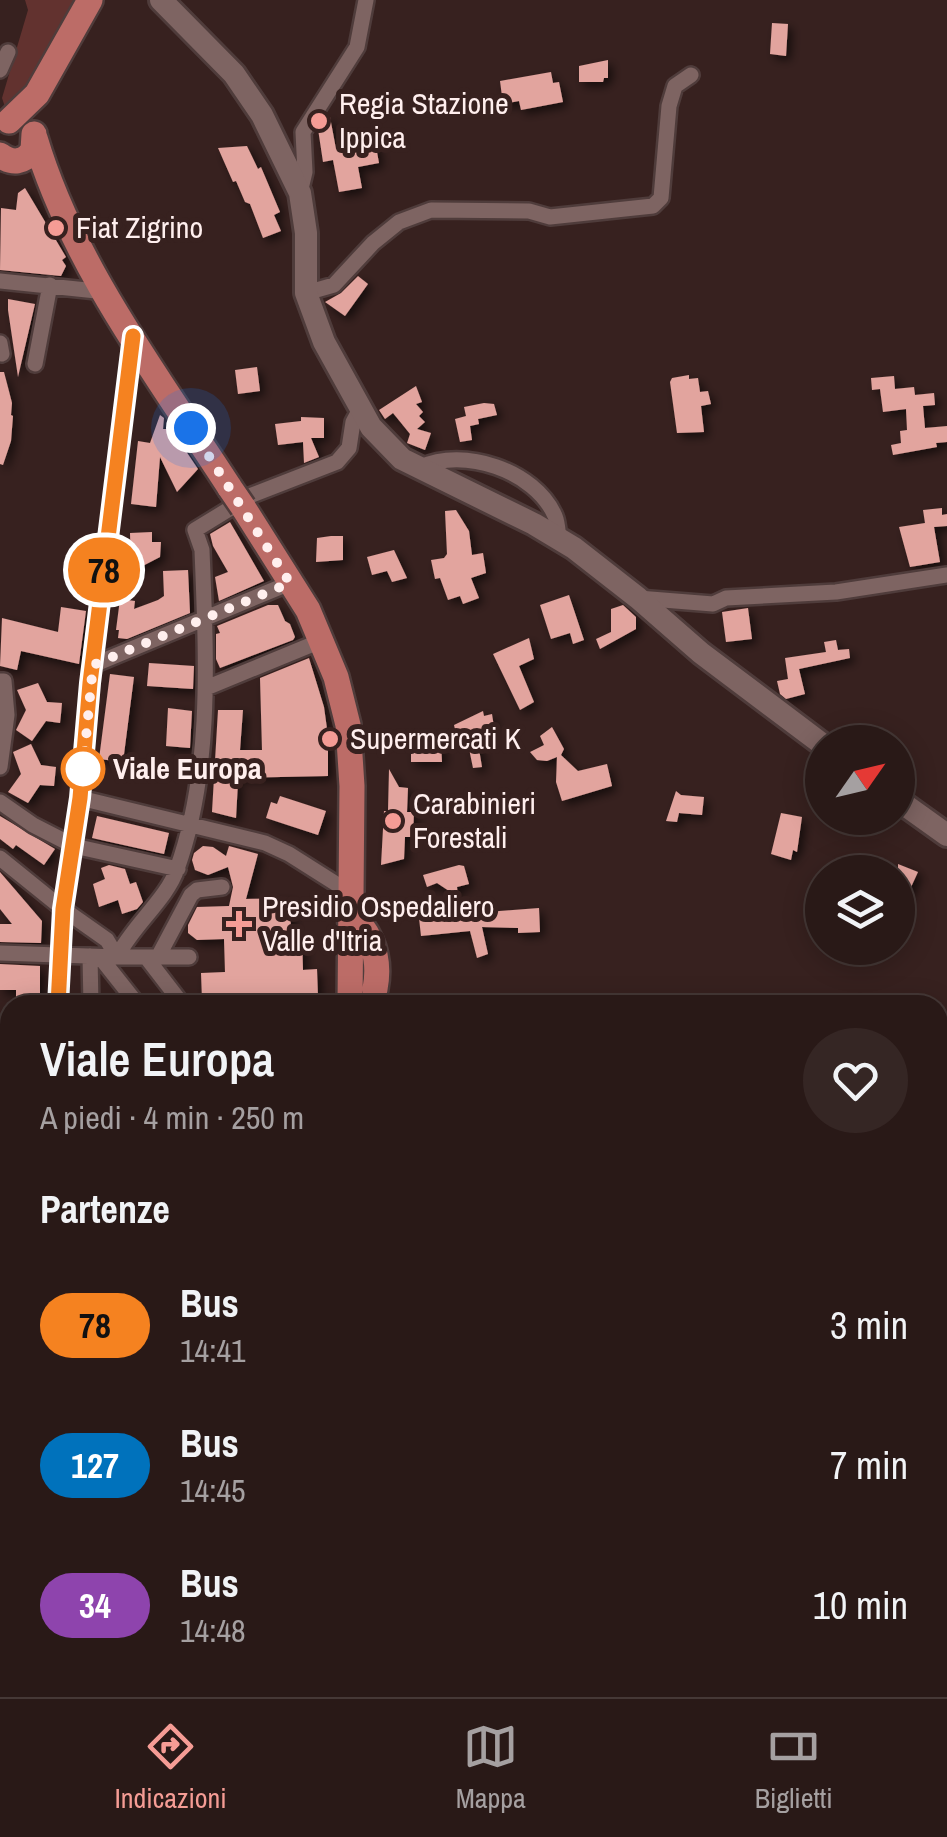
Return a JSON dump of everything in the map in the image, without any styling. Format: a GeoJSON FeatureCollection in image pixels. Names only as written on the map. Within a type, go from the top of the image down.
{"type":"FeatureCollection","features":[{"type":"Feature","properties":{"kind":"main road"},"geometry":{"type":"LineString","coordinates":[[5,123],[38,94],[90,0]]}},
{"type":"Feature","properties":{"kind":"main road"},"geometry":{"type":"LineString","coordinates":[[162,0],[234,74],[262,116],[300,193],[306,234],[306,293],[324,342],[360,409],[386,444],[402,459],[559,539],[805,731]]}},
{"type":"Feature","properties":{"kind":"main road"},"geometry":{"type":"LineString","coordinates":[[38,94],[34,150],[8,164],[62,211]]}},
{"type":"Feature","properties":{"kind":"main road"},"geometry":{"type":"LineString","coordinates":[[5,123],[21,120],[35,135],[46,176],[106,292],[323,640],[348,725],[352,786],[350,995]]}},
{"type":"Feature","properties":{"kind":"main road"},"geometry":{"type":"LineString","coordinates":[[915,812],[947,834]]}},
{"type":"Feature","properties":{"kind":"main road"},"geometry":{"type":"LineString","coordinates":[[349,902],[372,943],[378,971],[375,995]]}},
{"type":"Feature","properties":{"kind":"main road"},"geometry":{"type":"LineString","coordinates":[[351,964],[369,978],[374,995]]}},
{"type":"Feature","properties":{"kind":"street"},"geometry":{"type":"LineString","coordinates":[[300,193],[305,172],[303,132],[357,47],[366,0]]}},
{"type":"Feature","properties":{"kind":"street"},"geometry":{"type":"LineString","coordinates":[[0,70],[8,52]]}},
{"type":"Feature","properties":{"kind":"street"},"geometry":{"type":"LineString","coordinates":[[306,293],[334,285],[373,243],[400,222],[430,210],[529,211],[550,217],[653,206],[661,198],[668,106],[675,86],[690,75]]}},
{"type":"Feature","properties":{"kind":"street"},"geometry":{"type":"LineString","coordinates":[[0,280],[106,292]]}},
{"type":"Feature","properties":{"kind":"street"},"geometry":{"type":"LineString","coordinates":[[35,364],[50,285]]}},
{"type":"Feature","properties":{"kind":"street"},"geometry":{"type":"LineString","coordinates":[[59,995],[63,909],[80,798],[133,336]]}},
{"type":"Feature","properties":{"kind":"street"},"geometry":{"type":"LineString","coordinates":[[102,957],[126,938],[178,869],[194,810],[206,688],[202,550],[195,530],[252,495],[337,462],[348,448],[360,409]]}},
{"type":"Feature","properties":{"kind":"street"},"geometry":{"type":"LineString","coordinates":[[420,467],[440,458],[491,464],[517,476],[543,498],[556,517],[559,539]]}},
{"type":"Feature","properties":{"kind":"street"},"geometry":{"type":"LineString","coordinates":[[638,598],[713,604],[726,598],[836,592],[947,575]]}},
{"type":"Feature","properties":{"kind":"street"},"geometry":{"type":"LineString","coordinates":[[93,665],[290,583]]}},
{"type":"Feature","properties":{"kind":"street"},"geometry":{"type":"LineString","coordinates":[[206,688],[323,640]]}},
{"type":"Feature","properties":{"kind":"street"},"geometry":{"type":"LineString","coordinates":[[0,681],[4,681],[8,715],[0,766]]}},
{"type":"Feature","properties":{"kind":"street"},"geometry":{"type":"LineString","coordinates":[[80,798],[265,843],[289,854],[349,902]]}},
{"type":"Feature","properties":{"kind":"street"},"geometry":{"type":"LineString","coordinates":[[0,802],[74,846],[178,869]]}},
{"type":"Feature","properties":{"kind":"street"},"geometry":{"type":"LineString","coordinates":[[0,858],[107,940],[92,995]]}},
{"type":"Feature","properties":{"kind":"street"},"geometry":{"type":"LineString","coordinates":[[152,957],[191,894],[222,886]]}},
{"type":"Feature","properties":{"kind":"street"},"geometry":{"type":"LineString","coordinates":[[0,953],[190,958]]}},
{"type":"Feature","properties":{"kind":"street"},"geometry":{"type":"LineString","coordinates":[[102,957],[130,995]]}},
{"type":"Feature","properties":{"kind":"street"},"geometry":{"type":"LineString","coordinates":[[152,957],[177,995]]}},
{"type":"Feature","properties":{"kind":"shaded area"},"geometry":{"type":"Polygon","coordinates":[[[25,0],[84,0],[40,76],[5,107],[2,98],[28,10],[25,0]]]}},
{"type":"Feature","properties":{"kind":"building"},"geometry":{"type":"Polygon","coordinates":[[[772,23],[788,24],[786,56],[770,54],[772,23]]]}},
{"type":"Feature","properties":{"kind":"building"},"geometry":{"type":"Polygon","coordinates":[[[608,60],[608,78],[603,82],[579,82],[579,66],[608,60]]]}},
{"type":"Feature","properties":{"kind":"building"},"geometry":{"type":"Polygon","coordinates":[[[551,72],[553,83],[559,82],[563,102],[521,110],[519,101],[503,104],[500,81],[551,72]]]}},
{"type":"Feature","properties":{"kind":"building"},"geometry":{"type":"Polygon","coordinates":[[[330,117],[336,149],[375,141],[379,163],[358,167],[362,188],[339,192],[333,160],[323,162],[318,129],[330,117]]]}},
{"type":"Feature","properties":{"kind":"building"},"geometry":{"type":"Polygon","coordinates":[[[247,146],[258,169],[261,167],[280,212],[274,215],[281,231],[263,238],[250,204],[233,182],[218,148],[247,146]]]}},
{"type":"Feature","properties":{"kind":"building"},"geometry":{"type":"Polygon","coordinates":[[[25,188],[66,257],[62,260],[66,266],[61,276],[0,270],[1,208],[16,210],[18,193],[25,188]]]}},
{"type":"Feature","properties":{"kind":"building"},"geometry":{"type":"Polygon","coordinates":[[[358,276],[368,284],[345,316],[325,302],[358,276]]]}},
{"type":"Feature","properties":{"kind":"building"},"geometry":{"type":"Polygon","coordinates":[[[8,299],[35,304],[18,377],[8,310],[8,299]]]}},
{"type":"Feature","properties":{"kind":"building"},"geometry":{"type":"Polygon","coordinates":[[[257,367],[260,391],[238,394],[235,370],[257,367]]]}},
{"type":"Feature","properties":{"kind":"building"},"geometry":{"type":"Polygon","coordinates":[[[0,372],[4,372],[13,416],[11,441],[3,465],[0,464],[0,372]]]}},
{"type":"Feature","properties":{"kind":"building"},"geometry":{"type":"Polygon","coordinates":[[[689,375],[689,379],[698,378],[700,392],[708,391],[711,404],[701,406],[704,432],[677,433],[670,382],[672,378],[689,375]]]}},
{"type":"Feature","properties":{"kind":"building"},"geometry":{"type":"Polygon","coordinates":[[[894,376],[895,389],[914,387],[915,395],[934,393],[935,405],[923,406],[925,428],[947,426],[947,442],[893,455],[891,445],[901,443],[900,431],[907,430],[906,409],[883,412],[880,389],[872,390],[871,378],[894,376]]]}},
{"type":"Feature","properties":{"kind":"building"},"geometry":{"type":"Polygon","coordinates":[[[416,386],[422,402],[416,404],[423,412],[419,416],[425,422],[417,429],[431,433],[425,450],[407,443],[410,434],[393,413],[385,419],[379,410],[416,386]]]}},
{"type":"Feature","properties":{"kind":"building"},"geometry":{"type":"Polygon","coordinates":[[[494,404],[497,415],[478,419],[479,424],[470,426],[472,440],[460,442],[455,419],[466,416],[464,407],[494,404]]]}},
{"type":"Feature","properties":{"kind":"building"},"geometry":{"type":"Polygon","coordinates":[[[160,415],[164,418],[163,429],[171,429],[198,469],[177,492],[160,457],[156,507],[131,504],[138,441],[150,443],[160,415]]]}},
{"type":"Feature","properties":{"kind":"building"},"geometry":{"type":"Polygon","coordinates":[[[301,417],[324,418],[324,438],[311,438],[319,457],[304,463],[303,442],[278,445],[275,424],[301,421],[301,417]]]}},
{"type":"Feature","properties":{"kind":"building"},"geometry":{"type":"Polygon","coordinates":[[[942,508],[942,515],[947,514],[947,526],[934,527],[940,562],[910,567],[899,527],[925,523],[923,510],[942,508]]]}},
{"type":"Feature","properties":{"kind":"building"},"geometry":{"type":"Polygon","coordinates":[[[456,510],[469,531],[472,555],[483,553],[486,573],[471,578],[479,598],[463,604],[460,596],[448,600],[440,578],[435,579],[431,560],[447,554],[445,511],[456,510]]]}},
{"type":"Feature","properties":{"kind":"building"},"geometry":{"type":"Polygon","coordinates":[[[230,522],[264,581],[219,601],[215,577],[228,572],[210,534],[230,522]]]}},
{"type":"Feature","properties":{"kind":"building"},"geometry":{"type":"Polygon","coordinates":[[[152,532],[152,542],[161,542],[160,557],[131,572],[130,533],[152,532]]]}},
{"type":"Feature","properties":{"kind":"building"},"geometry":{"type":"Polygon","coordinates":[[[343,536],[343,560],[316,562],[317,538],[343,536]]]}},
{"type":"Feature","properties":{"kind":"building"},"geometry":{"type":"Polygon","coordinates":[[[394,550],[407,578],[392,582],[387,571],[372,575],[367,557],[394,550]]]}},
{"type":"Feature","properties":{"kind":"building"},"geometry":{"type":"Polygon","coordinates":[[[188,570],[190,613],[127,639],[118,638],[120,599],[135,601],[134,609],[158,600],[164,596],[163,571],[188,570]]]}},
{"type":"Feature","properties":{"kind":"building"},"geometry":{"type":"Polygon","coordinates":[[[569,595],[584,640],[573,644],[570,633],[551,639],[540,605],[569,595]]]}},
{"type":"Feature","properties":{"kind":"building"},"geometry":{"type":"Polygon","coordinates":[[[268,605],[278,605],[290,624],[293,640],[220,668],[216,659],[216,634],[220,633],[217,626],[268,605]]]}},
{"type":"Feature","properties":{"kind":"building"},"geometry":{"type":"Polygon","coordinates":[[[623,605],[636,617],[636,629],[600,649],[596,639],[611,632],[611,609],[623,605]]]}},
{"type":"Feature","properties":{"kind":"building"},"geometry":{"type":"Polygon","coordinates":[[[61,607],[86,611],[79,664],[21,651],[17,670],[0,666],[2,618],[58,632],[61,607]]]}},
{"type":"Feature","properties":{"kind":"building"},"geometry":{"type":"Polygon","coordinates":[[[748,608],[752,639],[726,642],[722,612],[748,608]]]}},
{"type":"Feature","properties":{"kind":"building"},"geometry":{"type":"Polygon","coordinates":[[[529,638],[534,659],[519,666],[534,702],[520,710],[493,654],[529,638]]]}},
{"type":"Feature","properties":{"kind":"building"},"geometry":{"type":"Polygon","coordinates":[[[836,640],[838,650],[849,649],[850,658],[799,669],[805,694],[786,699],[780,694],[777,681],[788,679],[785,658],[826,652],[824,642],[836,640]]]}},
{"type":"Feature","properties":{"kind":"building"},"geometry":{"type":"Polygon","coordinates":[[[309,658],[324,707],[328,776],[227,778],[238,782],[236,818],[212,812],[218,710],[243,710],[240,750],[262,750],[260,678],[309,658]]]}},
{"type":"Feature","properties":{"kind":"building"},"geometry":{"type":"Polygon","coordinates":[[[149,663],[194,666],[193,689],[147,686],[149,663]]]}},
{"type":"Feature","properties":{"kind":"building"},"geometry":{"type":"Polygon","coordinates":[[[110,674],[134,677],[123,762],[99,759],[110,674]]]}},
{"type":"Feature","properties":{"kind":"building"},"geometry":{"type":"Polygon","coordinates":[[[38,683],[47,702],[62,703],[61,714],[60,723],[46,721],[32,741],[16,730],[26,710],[17,690],[38,683]]]}},
{"type":"Feature","properties":{"kind":"building"},"geometry":{"type":"Polygon","coordinates":[[[168,708],[192,711],[190,748],[166,746],[168,708]]]}},
{"type":"Feature","properties":{"kind":"building"},"geometry":{"type":"Polygon","coordinates":[[[483,711],[484,716],[492,714],[494,727],[476,731],[482,767],[473,768],[466,734],[456,734],[454,725],[483,711]]]}},
{"type":"Feature","properties":{"kind":"building"},"geometry":{"type":"Polygon","coordinates":[[[552,727],[564,749],[561,755],[578,771],[607,764],[612,786],[562,801],[556,782],[557,757],[537,760],[530,752],[544,745],[540,736],[552,727]]]}},
{"type":"Feature","properties":{"kind":"building"},"geometry":{"type":"Polygon","coordinates":[[[441,743],[442,762],[411,762],[411,744],[441,743]]]}},
{"type":"Feature","properties":{"kind":"building"},"geometry":{"type":"Polygon","coordinates":[[[31,744],[41,765],[56,767],[54,786],[40,785],[28,803],[8,792],[21,774],[13,752],[31,744]]]}},
{"type":"Feature","properties":{"kind":"building"},"geometry":{"type":"Polygon","coordinates":[[[389,769],[399,787],[408,788],[407,812],[414,812],[413,837],[405,837],[404,859],[381,865],[384,811],[388,811],[389,769]]]}},
{"type":"Feature","properties":{"kind":"building"},"geometry":{"type":"Polygon","coordinates":[[[676,791],[704,797],[702,815],[679,813],[677,822],[666,821],[676,791]]]}},
{"type":"Feature","properties":{"kind":"building"},"geometry":{"type":"Polygon","coordinates":[[[280,796],[326,811],[318,835],[266,818],[271,802],[277,804],[280,796]]]}},
{"type":"Feature","properties":{"kind":"building"},"geometry":{"type":"Polygon","coordinates":[[[781,813],[802,817],[797,852],[793,850],[791,860],[771,854],[781,813]]]}},
{"type":"Feature","properties":{"kind":"building"},"geometry":{"type":"Polygon","coordinates":[[[0,816],[55,849],[44,865],[0,839],[0,816]]]}},
{"type":"Feature","properties":{"kind":"building"},"geometry":{"type":"Polygon","coordinates":[[[97,816],[169,833],[164,854],[92,838],[97,816]]]}},
{"type":"Feature","properties":{"kind":"building","name":"Presidio Ospedaliero Valle d'Itria"},"geometry":{"type":"Polygon","coordinates":[[[203,846],[213,847],[226,856],[229,846],[258,854],[246,899],[290,898],[291,937],[302,937],[303,970],[317,969],[318,995],[202,995],[201,973],[225,972],[224,939],[197,940],[188,933],[188,925],[197,907],[229,906],[233,887],[228,867],[208,875],[195,870],[194,853],[203,846]]]}},
{"type":"Feature","properties":{"kind":"building"},"geometry":{"type":"Polygon","coordinates":[[[109,865],[125,869],[130,884],[136,882],[143,902],[137,909],[122,914],[118,900],[99,907],[93,884],[105,879],[101,868],[109,865]]]}},
{"type":"Feature","properties":{"kind":"building"},"geometry":{"type":"Polygon","coordinates":[[[464,866],[469,884],[457,887],[458,897],[437,883],[427,887],[423,875],[464,866]]]}},
{"type":"Feature","properties":{"kind":"building"},"geometry":{"type":"Polygon","coordinates":[[[0,872],[42,921],[41,943],[0,942],[0,924],[12,924],[0,909],[0,872]]]}},
{"type":"Feature","properties":{"kind":"building"},"geometry":{"type":"Polygon","coordinates":[[[459,903],[461,914],[539,908],[540,932],[482,927],[488,954],[477,958],[470,931],[421,936],[419,918],[439,916],[438,906],[459,903]]]}},
{"type":"Feature","properties":{"kind":"building"},"geometry":{"type":"Polygon","coordinates":[[[0,964],[40,966],[40,995],[0,990],[0,964]]]}},
{"type":"Feature","properties":{"kind":"bus line","name":"78"},"geometry":{"type":"LineString","coordinates":[[59,995],[63,909],[80,798],[90,683],[133,336]]}},
{"type":"Feature","properties":{"kind":"place","name":"Regia Stazione Ippica"},"geometry":{"type":"Point","coordinates":[319,121]}},
{"type":"Feature","properties":{"kind":"place","name":"Fiat Zigrino"},"geometry":{"type":"Point","coordinates":[56,228]}},
{"type":"Feature","properties":{"kind":"place","name":"Supermercati K"},"geometry":{"type":"Point","coordinates":[330,739]}},
{"type":"Feature","properties":{"kind":"place","name":"Viale Europa"},"geometry":{"type":"Point","coordinates":[83,769]}},
{"type":"Feature","properties":{"kind":"place","name":"Carabinieri Forestali"},"geometry":{"type":"Point","coordinates":[393,821]}},
{"type":"Feature","properties":{"kind":"place","name":"Presidio Ospedaliero Valle d'Itria"},"geometry":{"type":"Point","coordinates":[239,924]}},
{"type":"Feature","properties":{"kind":"route"},"geometry":{"type":"LineString","coordinates":[[83,769],[93,665],[290,583],[191,428]]}}]}
